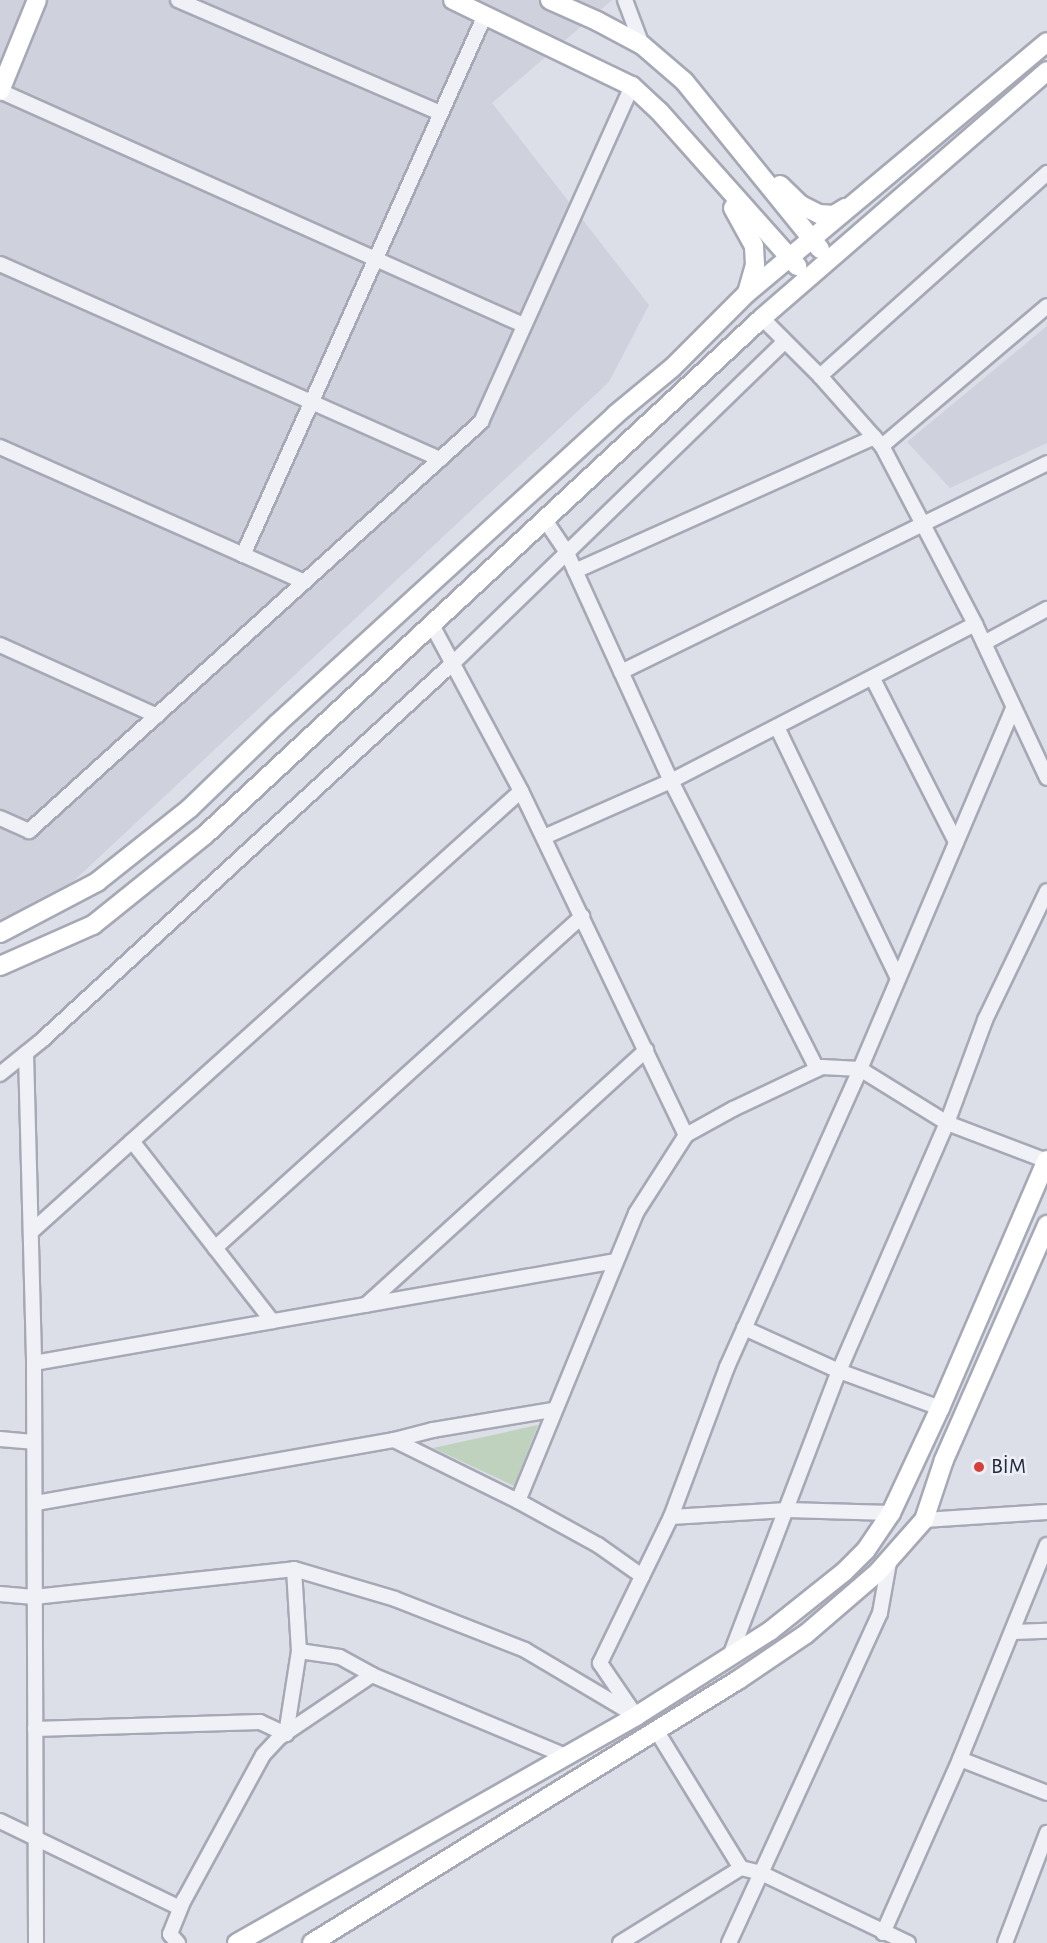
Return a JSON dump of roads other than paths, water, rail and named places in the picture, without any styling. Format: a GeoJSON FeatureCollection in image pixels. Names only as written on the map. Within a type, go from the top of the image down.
{"type":"FeatureCollection","features":[{"type":"Feature","properties":{"kind":"main road"},"geometry":{"type":"LineString","coordinates":[[0,91],[37,0]]}},
{"type":"Feature","properties":{"kind":"main road"},"geometry":{"type":"LineString","coordinates":[[453,0],[632,86],[808,278]]}},
{"type":"Feature","properties":{"kind":"main road"},"geometry":{"type":"LineString","coordinates":[[550,0],[565,4],[642,45],[684,81],[829,260]]}},
{"type":"Feature","properties":{"kind":"main road"},"geometry":{"type":"LineString","coordinates":[[0,933],[97,882],[190,808],[277,724],[615,415],[673,367],[747,293],[1047,42]]}},
{"type":"Feature","properties":{"kind":"main road"},"geometry":{"type":"LineString","coordinates":[[0,966],[93,925],[206,835],[762,318],[1047,71]]}},
{"type":"Feature","properties":{"kind":"main road"},"geometry":{"type":"LineString","coordinates":[[722,126],[801,205],[819,214],[834,215],[852,205]]}},
{"type":"Feature","properties":{"kind":"main road"},"geometry":{"type":"LineString","coordinates":[[691,148],[744,224],[754,246],[755,265],[747,293]]}},
{"type":"Feature","properties":{"kind":"main road"},"geometry":{"type":"LineString","coordinates":[[237,1943],[636,1716],[801,1607],[844,1572],[866,1550],[891,1513],[940,1408],[1047,1160]]}},
{"type":"Feature","properties":{"kind":"main road"},"geometry":{"type":"LineString","coordinates":[[312,1943],[656,1731],[806,1634],[878,1572],[924,1520],[944,1460],[1047,1225]]}},
{"type":"Feature","properties":{"kind":"street"},"geometry":{"type":"LineString","coordinates":[[178,0],[440,113]]}},
{"type":"Feature","properties":{"kind":"street"},"geometry":{"type":"LineString","coordinates":[[624,0],[642,45]]}},
{"type":"Feature","properties":{"kind":"street"},"geometry":{"type":"LineString","coordinates":[[243,555],[484,15]]}},
{"type":"Feature","properties":{"kind":"street"},"geometry":{"type":"LineString","coordinates":[[0,818],[29,831],[481,422],[632,86]]}},
{"type":"Feature","properties":{"kind":"street"},"geometry":{"type":"LineString","coordinates":[[0,91],[523,325]]}},
{"type":"Feature","properties":{"kind":"street"},"geometry":{"type":"LineString","coordinates":[[820,376],[1047,173]]}},
{"type":"Feature","properties":{"kind":"street"},"geometry":{"type":"LineString","coordinates":[[0,264],[441,459]]}},
{"type":"Feature","properties":{"kind":"street"},"geometry":{"type":"LineString","coordinates":[[575,571],[878,442],[1047,306]]}},
{"type":"Feature","properties":{"kind":"street"},"geometry":{"type":"LineString","coordinates":[[762,318],[820,376],[878,442],[975,624],[1047,778]]}},
{"type":"Feature","properties":{"kind":"street"},"geometry":{"type":"LineString","coordinates":[[0,1074],[26,1053],[453,663],[784,342]]}},
{"type":"Feature","properties":{"kind":"street"},"geometry":{"type":"LineString","coordinates":[[0,447],[304,582]]}},
{"type":"Feature","properties":{"kind":"street"},"geometry":{"type":"LineString","coordinates":[[621,672],[1047,463]]}},
{"type":"Feature","properties":{"kind":"street"},"geometry":{"type":"LineString","coordinates":[[545,520],[567,553],[671,781],[817,1069]]}},
{"type":"Feature","properties":{"kind":"street"},"geometry":{"type":"LineString","coordinates":[[984,643],[1043,611],[1047,626]]}},
{"type":"Feature","properties":{"kind":"street"},"geometry":{"type":"LineString","coordinates":[[544,837],[671,781],[873,679],[975,624]]}},
{"type":"Feature","properties":{"kind":"street"},"geometry":{"type":"LineString","coordinates":[[432,625],[544,837],[686,1135]]}},
{"type":"Feature","properties":{"kind":"street"},"geometry":{"type":"LineString","coordinates":[[0,645],[157,716]]}},
{"type":"Feature","properties":{"kind":"street"},"geometry":{"type":"LineString","coordinates":[[873,679],[956,842]]}},
{"type":"Feature","properties":{"kind":"street"},"geometry":{"type":"LineString","coordinates":[[636,1716],[600,1663],[671,1517],[744,1328],[860,1069],[1013,708]]}},
{"type":"Feature","properties":{"kind":"street"},"geometry":{"type":"LineString","coordinates":[[777,727],[898,978]]}},
{"type":"Feature","properties":{"kind":"street"},"geometry":{"type":"LineString","coordinates":[[31,1232],[521,792]]}},
{"type":"Feature","properties":{"kind":"street"},"geometry":{"type":"LineString","coordinates":[[730,1656],[839,1371],[946,1123],[985,1020],[1047,891]]}},
{"type":"Feature","properties":{"kind":"street"},"geometry":{"type":"LineString","coordinates":[[215,1248],[582,916]]}},
{"type":"Feature","properties":{"kind":"street"},"geometry":{"type":"LineString","coordinates":[[366,1305],[645,1050]]}},
{"type":"Feature","properties":{"kind":"street"},"geometry":{"type":"LineString","coordinates":[[26,1053],[36,1503],[34,1597],[36,1943]]}},
{"type":"Feature","properties":{"kind":"street"},"geometry":{"type":"LineString","coordinates":[[518,1501],[636,1213],[686,1135],[733,1109],[822,1067],[860,1069],[946,1123],[1047,1160]]}},
{"type":"Feature","properties":{"kind":"street"},"geometry":{"type":"LineString","coordinates":[[132,1141],[272,1321]]}},
{"type":"Feature","properties":{"kind":"street"},"geometry":{"type":"LineString","coordinates":[[34,1363],[616,1261]]}},
{"type":"Feature","properties":{"kind":"street"},"geometry":{"type":"LineString","coordinates":[[744,1328],[839,1371],[940,1408]]}},
{"type":"Feature","properties":{"kind":"street"},"geometry":{"type":"LineString","coordinates":[[36,1503],[554,1410]]}},
{"type":"Feature","properties":{"kind":"street"},"geometry":{"type":"LineString","coordinates":[[0,1439],[33,1442]]}},
{"type":"Feature","properties":{"kind":"street"},"geometry":{"type":"LineString","coordinates":[[394,1440],[518,1501],[598,1545],[642,1576]]}},
{"type":"Feature","properties":{"kind":"street"},"geometry":{"type":"LineString","coordinates":[[671,1517],[787,1510],[891,1513]]}},
{"type":"Feature","properties":{"kind":"street"},"geometry":{"type":"LineString","coordinates":[[924,1520],[1047,1512]]}},
{"type":"Feature","properties":{"kind":"street"},"geometry":{"type":"LineString","coordinates":[[884,1933],[1014,1632],[1047,1545]]}},
{"type":"Feature","properties":{"kind":"street"},"geometry":{"type":"LineString","coordinates":[[729,1943],[880,1613],[891,1555]]}},
{"type":"Feature","properties":{"kind":"street"},"geometry":{"type":"LineString","coordinates":[[0,1594],[34,1597],[294,1569],[395,1599],[525,1650],[636,1716]]}},
{"type":"Feature","properties":{"kind":"street"},"geometry":{"type":"LineString","coordinates":[[286,1734],[299,1650],[294,1569]]}},
{"type":"Feature","properties":{"kind":"street"},"geometry":{"type":"LineString","coordinates":[[1014,1632],[1047,1631]]}},
{"type":"Feature","properties":{"kind":"street"},"geometry":{"type":"LineString","coordinates":[[299,1650],[340,1657],[372,1675],[566,1756]]}},
{"type":"Feature","properties":{"kind":"street"},"geometry":{"type":"LineString","coordinates":[[178,1943],[170,1934],[180,1908],[206,1855],[263,1755],[286,1734],[372,1675]]}},
{"type":"Feature","properties":{"kind":"street"},"geometry":{"type":"LineString","coordinates":[[35,1730],[260,1722],[286,1734]]}},
{"type":"Feature","properties":{"kind":"street"},"geometry":{"type":"LineString","coordinates":[[656,1731],[741,1868],[761,1873],[908,1943]]}},
{"type":"Feature","properties":{"kind":"street"},"geometry":{"type":"LineString","coordinates":[[960,1759],[1047,1792]]}},
{"type":"Feature","properties":{"kind":"street"},"geometry":{"type":"LineString","coordinates":[[0,1821],[180,1908]]}},
{"type":"Feature","properties":{"kind":"street"},"geometry":{"type":"LineString","coordinates":[[1005,1943],[1047,1833]]}},
{"type":"Feature","properties":{"kind":"street"},"geometry":{"type":"LineString","coordinates":[[620,1943],[741,1868]]}},
{"type":"Feature","properties":{"kind":"place","name":"BİM"},"geometry":{"type":"Point","coordinates":[979,1467]}}]}
